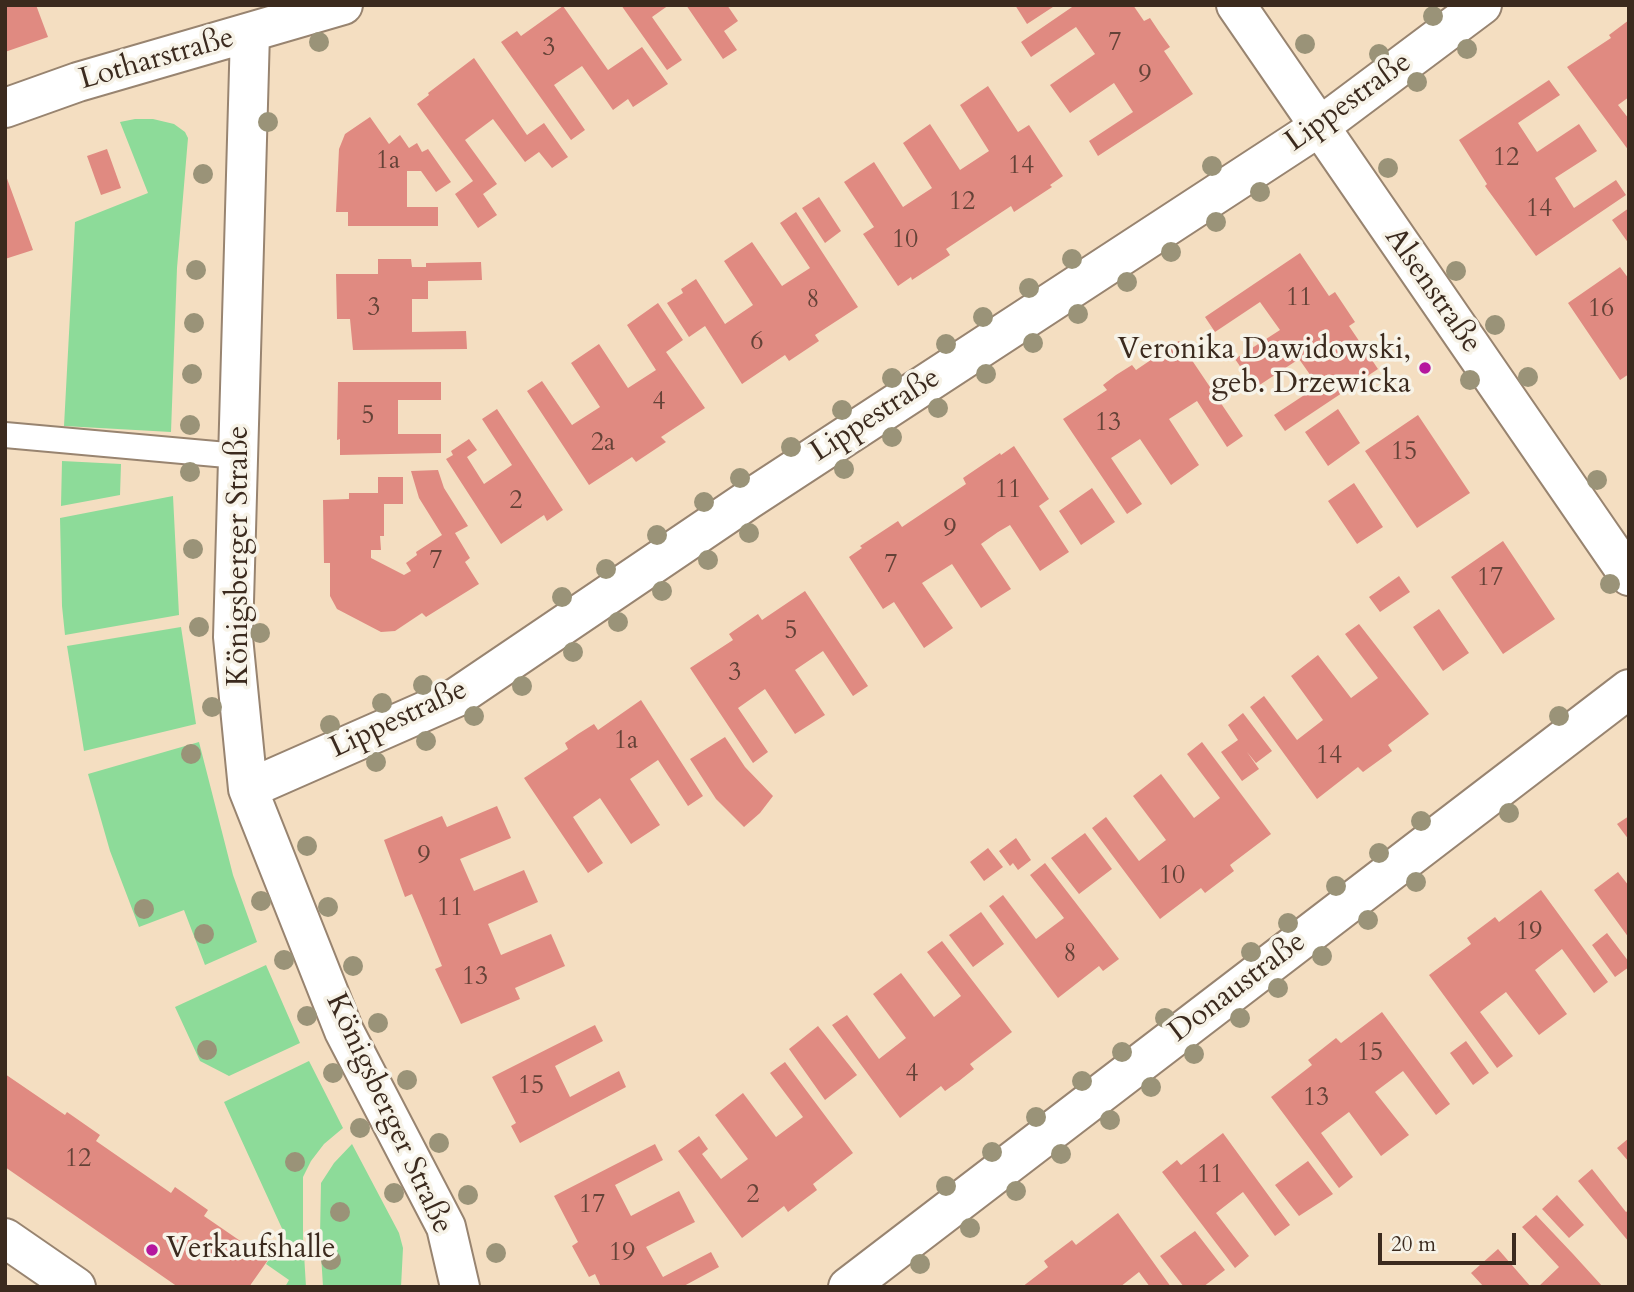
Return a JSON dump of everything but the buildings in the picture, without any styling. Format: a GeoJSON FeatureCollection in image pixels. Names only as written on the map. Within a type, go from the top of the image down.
{"type":"FeatureCollection","features":[{"type":"Feature","properties":{"kind":"street","name":"Alsenstraße"},"geometry":{"type":"LineString","coordinates":[[1236,5],[1629,576]]}},
{"type":"Feature","properties":{"kind":"street","name":"Lippestraße"},"geometry":{"type":"LineString","coordinates":[[248,789],[457,696],[760,492],[1319,127],[1482,5]]}},
{"type":"Feature","properties":{"kind":"street","name":"Lotharstraße"},"geometry":{"type":"LineString","coordinates":[[5,108],[78,82],[327,10]]}},
{"type":"Feature","properties":{"kind":"street","name":"Königsberger Straße"},"geometry":{"type":"LineString","coordinates":[[250,33],[233,637],[248,789],[344,1031],[446,1227],[460,1287]]}},
{"type":"Feature","properties":{"kind":"street","name":"Donaustraße"},"geometry":{"type":"LineString","coordinates":[[848,1287],[1629,689]]}},
{"type":"Feature","properties":{"kind":"street"},"geometry":{"type":"LineString","coordinates":[[5,1238],[75,1287]]}},
{"type":"Feature","properties":{"kind":"lane"},"geometry":{"type":"LineString","coordinates":[[5,435],[238,456]]}},
{"type":"Feature","properties":{"kind":"green space"},"geometry":{"type":"Polygon","coordinates":[[[153,119],[174,124],[185,132],[188,138],[177,268],[171,432],[64,426],[75,222],[148,193],[120,122],[153,119]]]}},
{"type":"Feature","properties":{"kind":"green space"},"geometry":{"type":"Polygon","coordinates":[[[62,461],[121,464],[120,495],[61,506],[62,461]]]}},
{"type":"Feature","properties":{"kind":"green space"},"geometry":{"type":"Polygon","coordinates":[[[173,496],[179,615],[65,635],[60,518],[173,496]]]}},
{"type":"Feature","properties":{"kind":"green space"},"geometry":{"type":"Polygon","coordinates":[[[181,627],[196,724],[84,751],[67,646],[181,627]]]}},
{"type":"Feature","properties":{"kind":"green space"},"geometry":{"type":"Polygon","coordinates":[[[199,742],[233,875],[257,942],[205,965],[184,910],[139,927],[110,851],[88,774],[199,742]]]}},
{"type":"Feature","properties":{"kind":"green space"},"geometry":{"type":"Polygon","coordinates":[[[266,965],[300,1043],[229,1076],[200,1061],[175,1007],[266,965]]]}},
{"type":"Feature","properties":{"kind":"green space"},"geometry":{"type":"Polygon","coordinates":[[[309,1061],[343,1128],[324,1144],[303,1177],[306,1287],[285,1287],[289,1280],[266,1264],[285,1235],[224,1102],[309,1061]]]}},
{"type":"Feature","properties":{"kind":"green space"},"geometry":{"type":"Polygon","coordinates":[[[352,1144],[399,1233],[403,1248],[401,1287],[323,1287],[321,1183],[334,1163],[352,1144]]]}},
{"type":"Feature","properties":{"kind":"place","name":"Veronika Dawidowski, geb. Drzewicka"},"geometry":{"type":"Point","coordinates":[1425,368]}},
{"type":"Feature","properties":{"kind":"place","name":"Verkaufshalle"},"geometry":{"type":"Point","coordinates":[152,1250]}}]}
